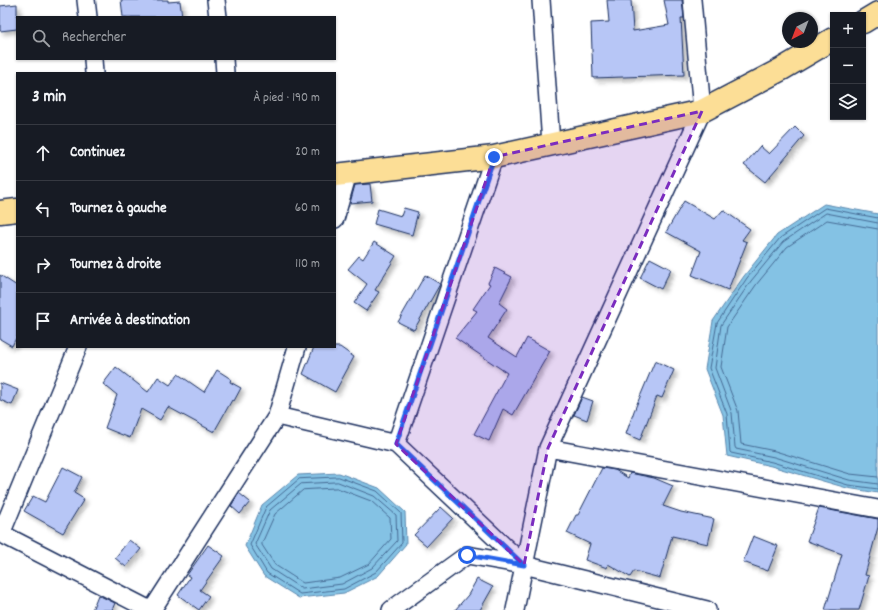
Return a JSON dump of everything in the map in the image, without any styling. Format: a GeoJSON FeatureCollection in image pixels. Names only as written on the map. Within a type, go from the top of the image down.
{"type":"FeatureCollection","features":[{"type":"Feature","properties":{"kind":"highway"},"geometry":{"type":"LineString","coordinates":[[866,20],[878,13]]}},
{"type":"Feature","properties":{"kind":"highway"},"geometry":{"type":"LineString","coordinates":[[342,174],[494,157],[702,111],[782,69],[830,41]]}},
{"type":"Feature","properties":{"kind":"highway"},"geometry":{"type":"LineString","coordinates":[[0,212],[16,210]]}},
{"type":"Feature","properties":{"kind":"street"},"geometry":{"type":"LineString","coordinates":[[86,0],[88,16]]}},
{"type":"Feature","properties":{"kind":"street"},"geometry":{"type":"LineString","coordinates":[[216,0],[218,16]]}},
{"type":"Feature","properties":{"kind":"street"},"geometry":{"type":"LineString","coordinates":[[541,0],[551,144]]}},
{"type":"Feature","properties":{"kind":"street"},"geometry":{"type":"LineString","coordinates":[[515,610],[548,448],[702,111],[692,0]]}},
{"type":"Feature","properties":{"kind":"street"},"geometry":{"type":"LineString","coordinates":[[93,60],[94,72]]}},
{"type":"Feature","properties":{"kind":"street"},"geometry":{"type":"LineString","coordinates":[[224,60],[225,72]]}},
{"type":"Feature","properties":{"kind":"street"},"geometry":{"type":"LineString","coordinates":[[396,444],[494,157]]}},
{"type":"Feature","properties":{"kind":"street"},"geometry":{"type":"LineString","coordinates":[[336,213],[342,174]]}},
{"type":"Feature","properties":{"kind":"street"},"geometry":{"type":"LineString","coordinates":[[78,348],[1,533],[151,610],[277,416],[297,348]]}},
{"type":"Feature","properties":{"kind":"street"},"geometry":{"type":"LineString","coordinates":[[277,416],[396,444],[524,565]]}},
{"type":"Feature","properties":{"kind":"street"},"geometry":{"type":"LineString","coordinates":[[548,448],[878,509]]}},
{"type":"Feature","properties":{"kind":"street"},"geometry":{"type":"LineString","coordinates":[[390,610],[467,555],[524,565],[707,610]]}},
{"type":"Feature","properties":{"kind":"highlighted area"},"geometry":{"type":"Polygon","coordinates":[[[702,111],[548,448],[524,565],[396,444],[494,157],[702,111]]]}},
{"type":"Feature","properties":{"kind":"water"},"geometry":{"type":"Polygon","coordinates":[[[824,204],[878,214],[878,493],[847,488],[771,466],[727,456],[723,415],[705,369],[713,321],[744,276],[777,235],[824,204]]]}},
{"type":"Feature","properties":{"kind":"water"},"geometry":{"type":"Polygon","coordinates":[[[339,473],[379,488],[405,512],[406,544],[378,576],[344,593],[299,598],[264,576],[245,546],[262,505],[298,475],[339,473]]]}},
{"type":"Feature","properties":{"kind":"building"},"geometry":{"type":"Polygon","coordinates":[[[121,0],[168,0],[168,2],[180,1],[182,16],[123,16],[121,0]]]}},
{"type":"Feature","properties":{"kind":"building"},"geometry":{"type":"Polygon","coordinates":[[[607,0],[631,0],[633,31],[669,25],[664,0],[682,0],[684,18],[681,18],[684,75],[593,78],[591,23],[609,22],[607,0]]]}},
{"type":"Feature","properties":{"kind":"building"},"geometry":{"type":"Polygon","coordinates":[[[17,4],[16,29],[0,31],[0,6],[17,4]]]}},
{"type":"Feature","properties":{"kind":"building"},"geometry":{"type":"Polygon","coordinates":[[[795,127],[804,136],[765,182],[744,165],[760,146],[769,154],[795,127]]]}},
{"type":"Feature","properties":{"kind":"building"},"geometry":{"type":"Polygon","coordinates":[[[370,184],[372,201],[350,203],[355,185],[370,184]]]}},
{"type":"Feature","properties":{"kind":"building"},"geometry":{"type":"Polygon","coordinates":[[[684,201],[715,219],[723,210],[750,229],[742,240],[747,242],[728,290],[692,275],[701,251],[666,232],[684,201]]]}},
{"type":"Feature","properties":{"kind":"building"},"geometry":{"type":"Polygon","coordinates":[[[404,208],[418,212],[412,235],[374,224],[378,209],[401,216],[404,208]]]}},
{"type":"Feature","properties":{"kind":"building"},"geometry":{"type":"Polygon","coordinates":[[[374,242],[396,256],[375,290],[379,292],[366,311],[354,303],[367,284],[348,269],[359,256],[363,259],[374,242]]]}},
{"type":"Feature","properties":{"kind":"building"},"geometry":{"type":"Polygon","coordinates":[[[650,258],[671,269],[661,289],[640,278],[650,258]]]}},
{"type":"Feature","properties":{"kind":"building"},"geometry":{"type":"Polygon","coordinates":[[[495,268],[512,277],[499,303],[507,309],[488,338],[517,357],[527,338],[550,351],[513,415],[503,409],[489,441],[474,434],[507,373],[455,338],[477,311],[473,309],[490,284],[488,283],[495,268]]]}},
{"type":"Feature","properties":{"kind":"building"},"geometry":{"type":"Polygon","coordinates":[[[0,275],[16,285],[16,338],[12,346],[0,339],[0,275]]]}},
{"type":"Feature","properties":{"kind":"building"},"geometry":{"type":"Polygon","coordinates":[[[425,275],[440,284],[414,330],[398,322],[425,275]]]}},
{"type":"Feature","properties":{"kind":"building"},"geometry":{"type":"Polygon","coordinates":[[[340,347],[354,357],[335,392],[303,374],[314,348],[340,347]]]}},
{"type":"Feature","properties":{"kind":"building"},"geometry":{"type":"Polygon","coordinates":[[[655,361],[674,370],[662,398],[657,396],[640,440],[626,434],[655,361]]]}},
{"type":"Feature","properties":{"kind":"building"},"geometry":{"type":"Polygon","coordinates":[[[116,367],[148,392],[158,377],[170,385],[178,374],[204,392],[217,370],[231,379],[230,382],[241,388],[234,401],[232,400],[214,432],[168,407],[160,420],[141,409],[130,438],[105,428],[117,395],[103,384],[116,367]]]}},
{"type":"Feature","properties":{"kind":"building"},"geometry":{"type":"Polygon","coordinates":[[[0,383],[18,390],[12,405],[0,400],[0,383]]]}},
{"type":"Feature","properties":{"kind":"building"},"geometry":{"type":"Polygon","coordinates":[[[582,397],[593,401],[587,420],[574,415],[582,397]]]}},
{"type":"Feature","properties":{"kind":"building"},"geometry":{"type":"Polygon","coordinates":[[[63,467],[82,477],[74,493],[84,499],[63,533],[24,511],[33,496],[45,502],[63,467]]]}},
{"type":"Feature","properties":{"kind":"building"},"geometry":{"type":"Polygon","coordinates":[[[602,468],[615,470],[628,478],[630,473],[654,478],[673,486],[663,506],[681,512],[714,519],[708,544],[672,536],[660,578],[634,571],[630,577],[608,564],[607,568],[585,560],[590,544],[567,533],[602,468]]]}},
{"type":"Feature","properties":{"kind":"building"},"geometry":{"type":"Polygon","coordinates":[[[239,493],[250,502],[240,514],[231,506],[239,493]]]}},
{"type":"Feature","properties":{"kind":"building"},"geometry":{"type":"Polygon","coordinates":[[[441,507],[453,518],[427,546],[414,535],[441,507]]]}},
{"type":"Feature","properties":{"kind":"building"},"geometry":{"type":"Polygon","coordinates":[[[819,508],[878,519],[878,527],[865,575],[869,576],[859,610],[825,610],[842,554],[807,541],[819,508]]]}},
{"type":"Feature","properties":{"kind":"building"},"geometry":{"type":"Polygon","coordinates":[[[753,536],[778,546],[768,571],[743,562],[753,536]]]}},
{"type":"Feature","properties":{"kind":"building"},"geometry":{"type":"Polygon","coordinates":[[[129,540],[141,549],[126,567],[115,558],[129,540]]]}},
{"type":"Feature","properties":{"kind":"building"},"geometry":{"type":"Polygon","coordinates":[[[208,545],[224,556],[200,590],[209,596],[199,610],[178,595],[190,577],[187,575],[208,545]]]}},
{"type":"Feature","properties":{"kind":"building"},"geometry":{"type":"Polygon","coordinates":[[[477,579],[493,587],[480,610],[455,610],[468,595],[477,579]]]}},
{"type":"Feature","properties":{"kind":"building"},"geometry":{"type":"Polygon","coordinates":[[[98,595],[115,603],[112,610],[92,610],[98,595]]]}},
{"type":"Feature","properties":{"kind":"route"},"geometry":{"type":"LineString","coordinates":[[467,555],[524,565],[396,444],[494,157]]}}]}
